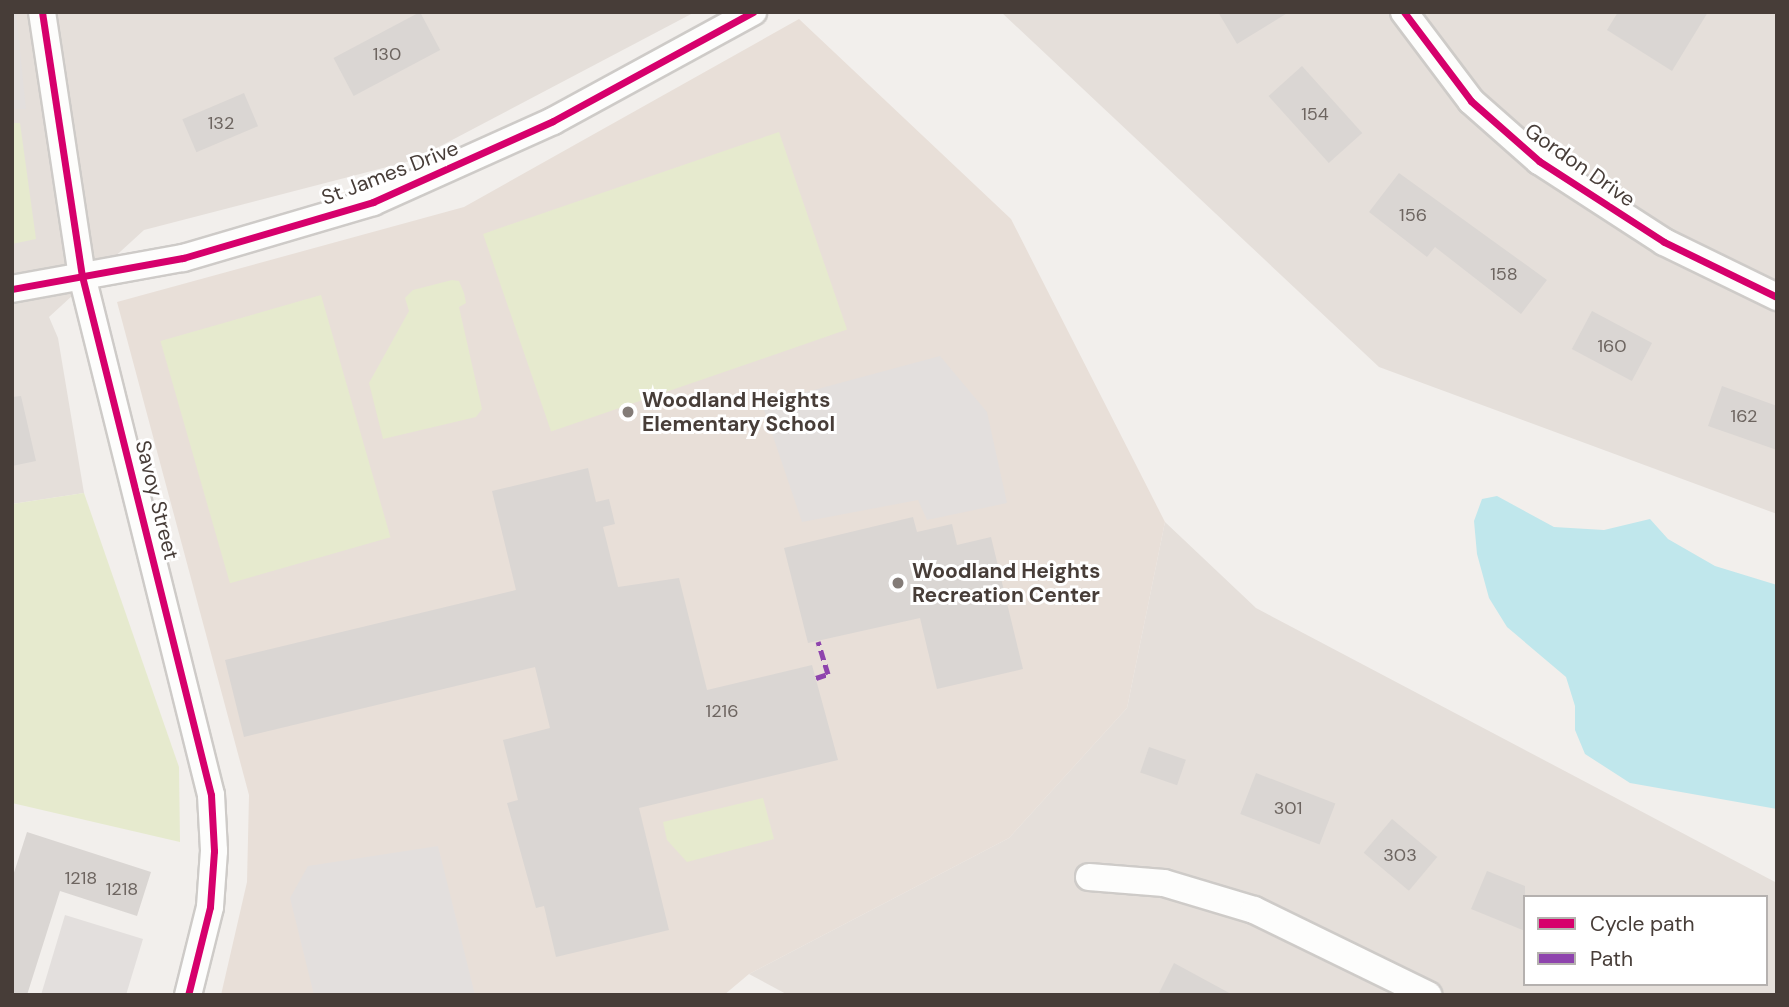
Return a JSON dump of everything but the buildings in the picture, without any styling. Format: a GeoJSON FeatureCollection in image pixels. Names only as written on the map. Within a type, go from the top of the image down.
{"type":"FeatureCollection","features":[{"type":"Feature","properties":{"kind":"street","name":"Savoy Street"},"geometry":{"type":"LineString","coordinates":[[42,12],[82,276],[211,795],[214,851],[210,907],[188,995]]}},
{"type":"Feature","properties":{"kind":"street","name":"St James Drive"},"geometry":{"type":"LineString","coordinates":[[12,289],[183,258],[373,202],[553,121],[753,12]]}},
{"type":"Feature","properties":{"kind":"street","name":"Gordon Drive"},"geometry":{"type":"LineString","coordinates":[[1404,12],[1471,101],[1539,160],[1664,242],[1777,297]]}},
{"type":"Feature","properties":{"kind":"street"},"geometry":{"type":"LineString","coordinates":[[1089,877],[1164,883],[1254,910],[1428,995]]}},
{"type":"Feature","properties":{"kind":"shaded area"},"geometry":{"type":"Polygon","coordinates":[[[12,12],[695,12],[414,160],[144,230],[49,317],[58,338],[84,493],[12,504],[12,12]]]}},
{"type":"Feature","properties":{"kind":"shaded area"},"geometry":{"type":"Polygon","coordinates":[[[12,12],[16,12],[26,109],[12,109],[12,12]]]}},
{"type":"Feature","properties":{"kind":"shaded area"},"geometry":{"type":"Polygon","coordinates":[[[1001,12],[1777,12],[1777,514],[1379,367],[1001,12]]]}},
{"type":"Feature","properties":{"kind":"shaded area","name":"Woodland Heights Elementary School"},"geometry":{"type":"Polygon","coordinates":[[[799,19],[1011,219],[1165,522],[1127,708],[1009,838],[749,974],[724,995],[221,995],[247,882],[249,795],[117,302],[464,207],[799,19]]]}},
{"type":"Feature","properties":{"kind":"shaded area"},"geometry":{"type":"Polygon","coordinates":[[[940,356],[987,412],[1007,503],[927,520],[918,500],[802,522],[762,404],[940,356]]]}},
{"type":"Feature","properties":{"kind":"shaded area"},"geometry":{"type":"Polygon","coordinates":[[[1165,522],[1256,608],[1777,883],[1777,995],[788,995],[749,974],[1009,838],[1127,708],[1165,522]]]}},
{"type":"Feature","properties":{"kind":"shaded area"},"geometry":{"type":"Polygon","coordinates":[[[438,846],[475,995],[314,995],[290,898],[308,866],[438,846]]]}},
{"type":"Feature","properties":{"kind":"shaded area"},"geometry":{"type":"Polygon","coordinates":[[[65,915],[143,939],[126,995],[41,995],[65,915]]]}},
{"type":"Feature","properties":{"kind":"green space"},"geometry":{"type":"Polygon","coordinates":[[[12,123],[20,123],[36,239],[12,244],[12,123]]]}},
{"type":"Feature","properties":{"kind":"green space"},"geometry":{"type":"Polygon","coordinates":[[[779,132],[847,330],[551,432],[483,234],[779,132]]]}},
{"type":"Feature","properties":{"kind":"green space"},"geometry":{"type":"Polygon","coordinates":[[[452,280],[459,281],[464,293],[466,303],[459,307],[482,409],[476,417],[383,439],[369,383],[409,311],[405,298],[413,290],[452,280]]]}},
{"type":"Feature","properties":{"kind":"green space"},"geometry":{"type":"Polygon","coordinates":[[[321,295],[390,537],[230,583],[160,341],[321,295]]]}},
{"type":"Feature","properties":{"kind":"green space"},"geometry":{"type":"Polygon","coordinates":[[[84,493],[179,767],[180,842],[12,803],[12,504],[84,493]]]}},
{"type":"Feature","properties":{"kind":"green space"},"geometry":{"type":"Polygon","coordinates":[[[763,798],[774,839],[687,862],[667,840],[663,822],[763,798]]]}},
{"type":"Feature","properties":{"kind":"water"},"geometry":{"type":"Polygon","coordinates":[[[1497,496],[1554,527],[1604,530],[1650,519],[1668,539],[1715,566],[1777,585],[1777,809],[1630,783],[1585,754],[1575,730],[1575,706],[1566,677],[1507,627],[1489,598],[1477,554],[1474,521],[1482,499],[1497,496]]]}},
{"type":"Feature","properties":{"kind":"marked path"},"geometry":{"type":"LineString","coordinates":[[816,678],[828,674],[818,641]]}},
{"type":"Feature","properties":{"kind":"cycle path"},"geometry":{"type":"LineString","coordinates":[[42,12],[82,276],[211,795],[214,851],[210,907],[188,995]]}},
{"type":"Feature","properties":{"kind":"cycle path"},"geometry":{"type":"LineString","coordinates":[[12,289],[183,258],[373,202],[553,121],[753,12]]}},
{"type":"Feature","properties":{"kind":"cycle path"},"geometry":{"type":"LineString","coordinates":[[1404,12],[1471,101],[1539,161],[1664,242],[1777,297]]}},
{"type":"Feature","properties":{"kind":"place","name":"Woodland Heights Elementary School"},"geometry":{"type":"Point","coordinates":[628,412]}},
{"type":"Feature","properties":{"kind":"place","name":"Woodland Heights Recreation Center"},"geometry":{"type":"Point","coordinates":[898,583]}}]}
